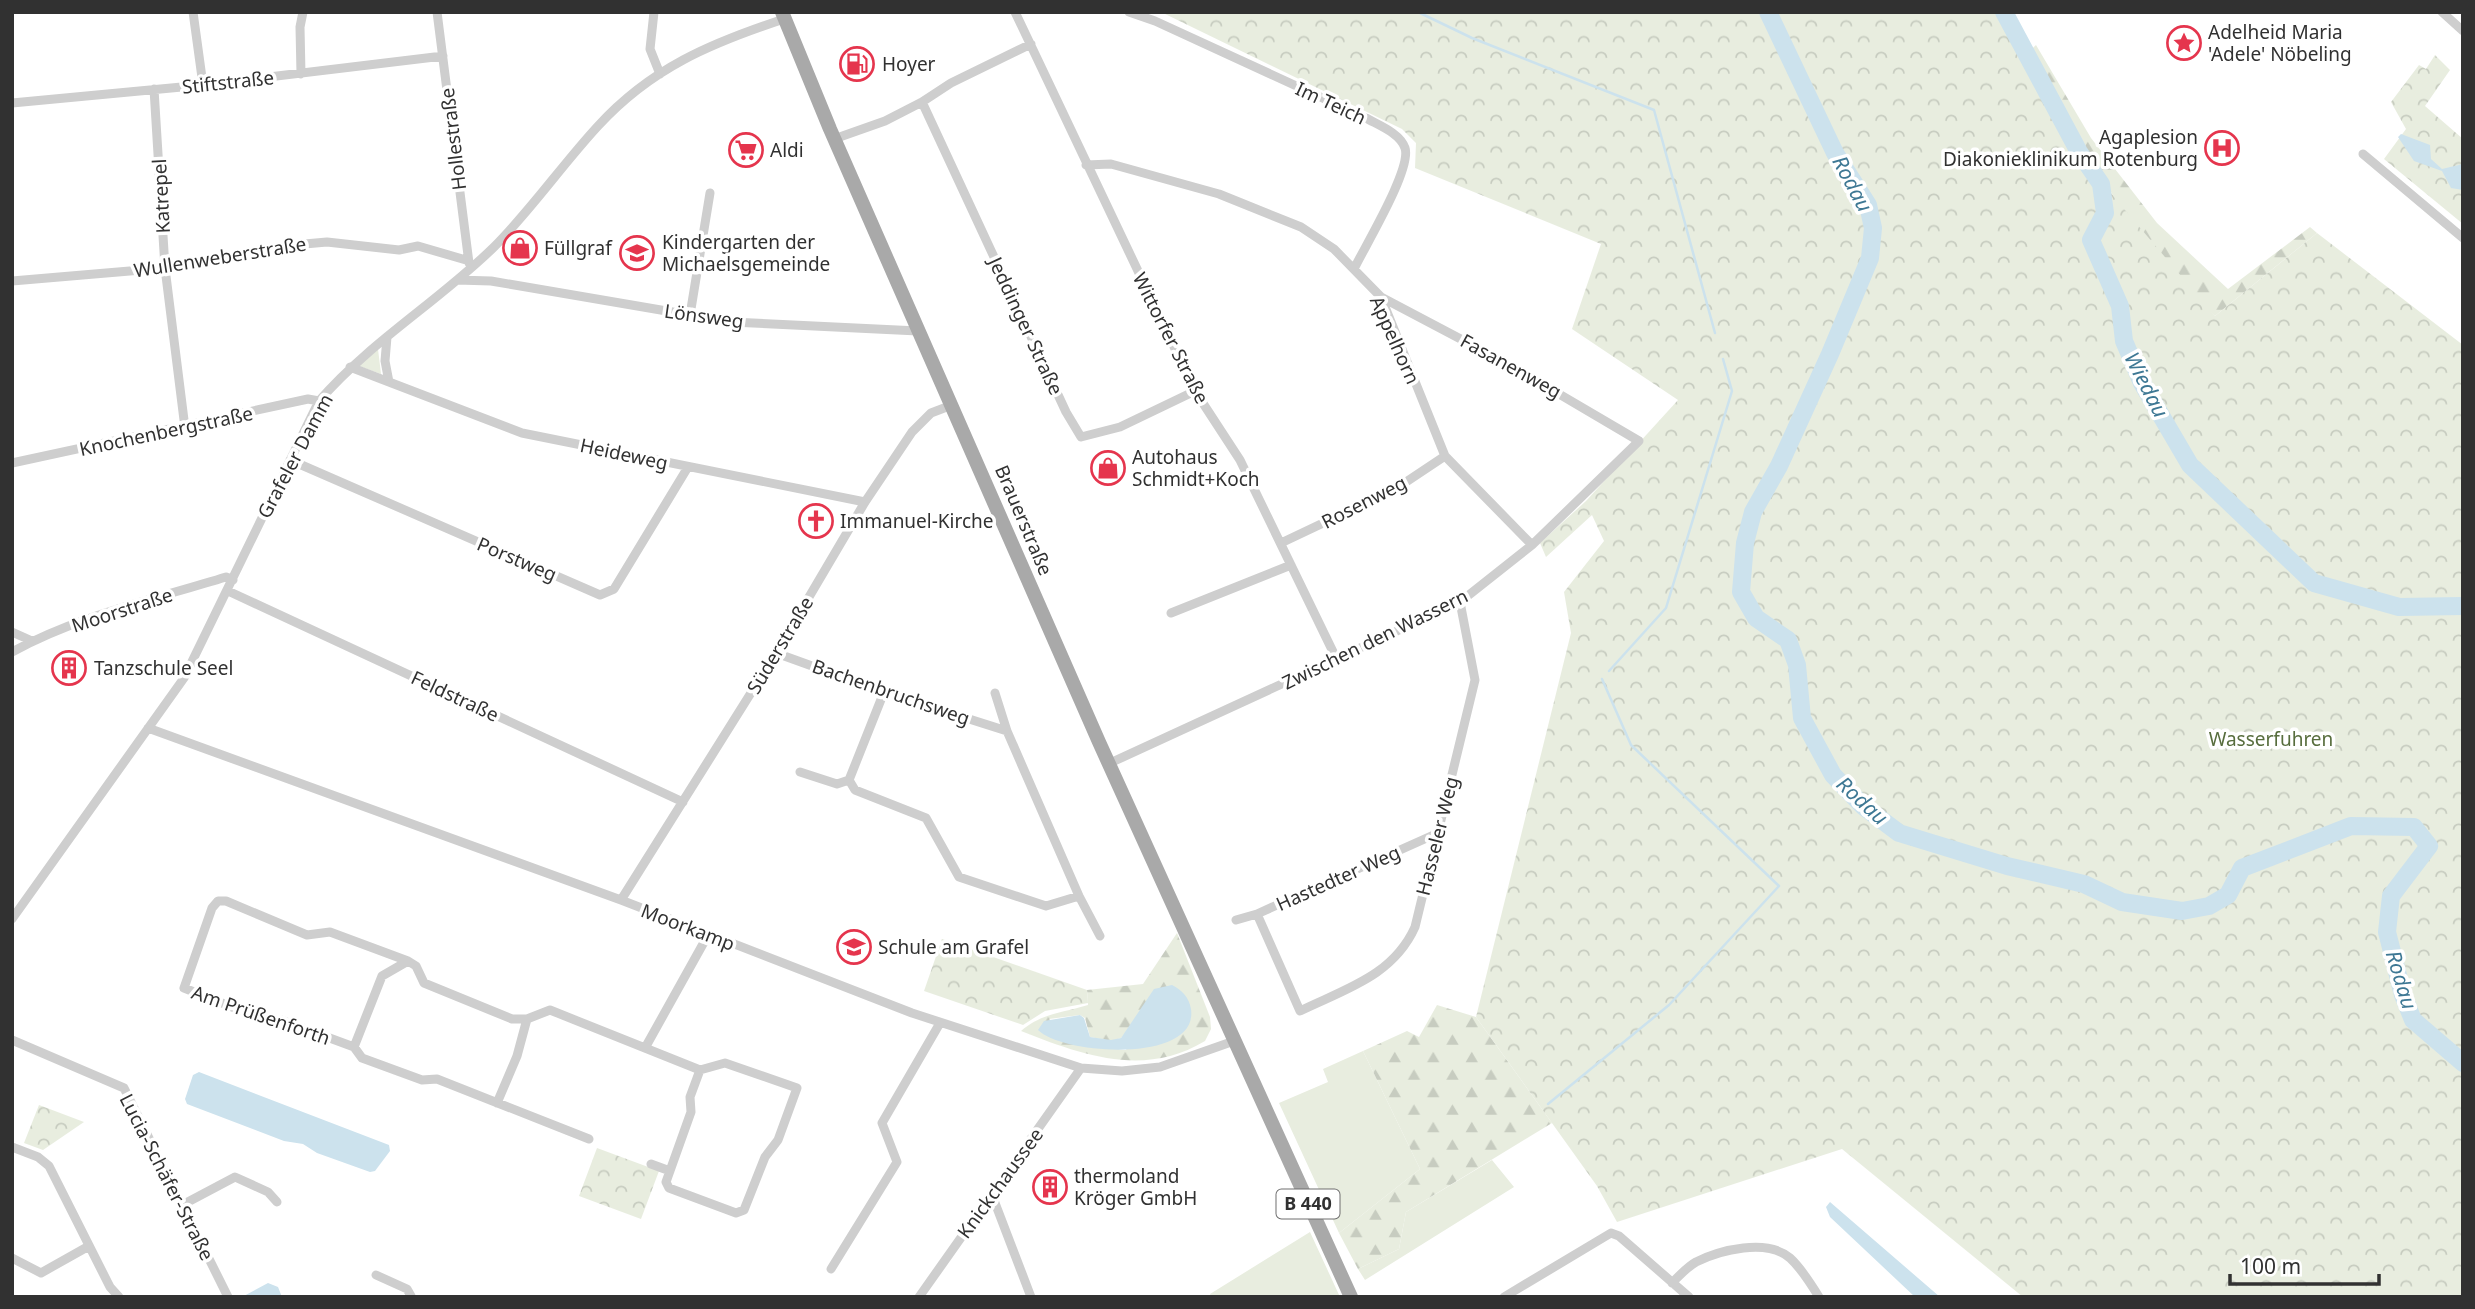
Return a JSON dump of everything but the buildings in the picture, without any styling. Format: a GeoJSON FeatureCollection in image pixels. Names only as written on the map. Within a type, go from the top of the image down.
{"type":"FeatureCollection","features":[{"type":"Feature","properties":{"kind":"main road","name":"Brauerstraße"},"geometry":{"type":"LineString","coordinates":[[783,16],[918,331],[1234,1041]]}},
{"type":"Feature","properties":{"kind":"main road","name":"B 440"},"geometry":{"type":"LineString","coordinates":[[1234,1041],[1351,1297]]}},
{"type":"Feature","properties":{"kind":"street"},"geometry":{"type":"LineString","coordinates":[[192,12],[203,85]]}},
{"type":"Feature","properties":{"kind":"street"},"geometry":{"type":"LineString","coordinates":[[301,74],[300,27],[303,12]]}},
{"type":"Feature","properties":{"kind":"street","name":"Hollestraße"},"geometry":{"type":"LineString","coordinates":[[437,12],[469,262]]}},
{"type":"Feature","properties":{"kind":"street"},"geometry":{"type":"LineString","coordinates":[[654,12],[650,48],[660,74]]}},
{"type":"Feature","properties":{"kind":"street","name":"Wittorfer Straße"},"geometry":{"type":"LineString","coordinates":[[1015,12],[1195,391],[1240,460],[1337,660]]}},
{"type":"Feature","properties":{"kind":"street","name":"Im Teich"},"geometry":{"type":"LineString","coordinates":[[1129,12],[1155,21],[1366,118],[1397,136],[1405,146],[1404,166],[1354,269]]}},
{"type":"Feature","properties":{"kind":"street"},"geometry":{"type":"LineString","coordinates":[[2442,12],[2463,31]]}},
{"type":"Feature","properties":{"kind":"street","name":"Grafeler Damm"},"geometry":{"type":"LineString","coordinates":[[12,919],[184,678],[319,401],[351,367],[457,280],[469,262],[493,248],[598,126],[660,74],[729,36],[783,16]]}},
{"type":"Feature","properties":{"kind":"street"},"geometry":{"type":"LineString","coordinates":[[834,139],[885,121],[951,83],[1031,44]]}},
{"type":"Feature","properties":{"kind":"street","name":"Stiftstraße"},"geometry":{"type":"LineString","coordinates":[[12,103],[203,85],[443,56]]}},
{"type":"Feature","properties":{"kind":"street","name":"Katrepel"},"geometry":{"type":"LineString","coordinates":[[154,89],[165,268],[185,428]]}},
{"type":"Feature","properties":{"kind":"street","name":"Jeddinger Straße"},"geometry":{"type":"LineString","coordinates":[[922,102],[1066,412],[1081,437],[1120,427],[1195,391]]}},
{"type":"Feature","properties":{"kind":"street"},"geometry":{"type":"LineString","coordinates":[[2363,154],[2463,238]]}},
{"type":"Feature","properties":{"kind":"street","name":"Appelhorn"},"geometry":{"type":"LineString","coordinates":[[1086,165],[1111,164],[1219,194],[1301,227],[1334,249],[1381,297],[1446,456],[1531,545]]}},
{"type":"Feature","properties":{"kind":"street"},"geometry":{"type":"LineString","coordinates":[[690,315],[710,193]]}},
{"type":"Feature","properties":{"kind":"street","name":"Wullenweberstraße"},"geometry":{"type":"LineString","coordinates":[[12,281],[165,268],[252,254],[271,247],[327,242],[399,250],[418,246],[469,262]]}},
{"type":"Feature","properties":{"kind":"street"},"geometry":{"type":"LineString","coordinates":[[481,257],[478,272],[492,281]]}},
{"type":"Feature","properties":{"kind":"street","name":"Lönsweg"},"geometry":{"type":"LineString","coordinates":[[457,280],[492,281],[731,322],[918,331]]}},
{"type":"Feature","properties":{"kind":"street","name":"Fasanenweg"},"geometry":{"type":"LineString","coordinates":[[1381,297],[1507,364],[1639,440]]}},
{"type":"Feature","properties":{"kind":"street"},"geometry":{"type":"LineString","coordinates":[[387,337],[385,361],[389,382]]}},
{"type":"Feature","properties":{"kind":"street","name":"Heideweg"},"geometry":{"type":"LineString","coordinates":[[351,367],[522,433],[865,502]]}},
{"type":"Feature","properties":{"kind":"street","name":"Knochenbergstraße"},"geometry":{"type":"LineString","coordinates":[[12,463],[185,428],[309,399],[319,401]]}},
{"type":"Feature","properties":{"kind":"street","name":"Süderstraße"},"geometry":{"type":"LineString","coordinates":[[621,900],[776,653],[865,502],[912,432],[931,413],[952,405]]}},
{"type":"Feature","properties":{"kind":"street","name":"Zwischen den Wassern"},"geometry":{"type":"LineString","coordinates":[[1111,763],[1460,602],[1531,545],[1639,440]]}},
{"type":"Feature","properties":{"kind":"street","name":"Rosenweg"},"geometry":{"type":"LineString","coordinates":[[1281,543],[1397,488],[1446,456]]}},
{"type":"Feature","properties":{"kind":"street","name":"Porstweg"},"geometry":{"type":"LineString","coordinates":[[290,460],[600,595],[614,589],[688,467]]}},
{"type":"Feature","properties":{"kind":"street"},"geometry":{"type":"LineString","coordinates":[[1171,612],[1291,565]]}},
{"type":"Feature","properties":{"kind":"street","name":"Moorstraße"},"geometry":{"type":"LineString","coordinates":[[12,652],[33,641],[226,577],[233,580]]}},
{"type":"Feature","properties":{"kind":"street","name":"Feldstraße"},"geometry":{"type":"LineString","coordinates":[[228,591],[683,802]]}},
{"type":"Feature","properties":{"kind":"street","name":"Hasseler Weg"},"geometry":{"type":"LineString","coordinates":[[1257,914],[1300,1011],[1380,973],[1407,945],[1415,927],[1475,680],[1460,602]]}},
{"type":"Feature","properties":{"kind":"street"},"geometry":{"type":"LineString","coordinates":[[12,632],[33,641]]}},
{"type":"Feature","properties":{"kind":"street","name":"Bachenbruchsweg"},"geometry":{"type":"LineString","coordinates":[[776,653],[884,692],[1007,731]]}},
{"type":"Feature","properties":{"kind":"street"},"geometry":{"type":"LineString","coordinates":[[800,772],[837,784],[849,780],[884,692]]}},
{"type":"Feature","properties":{"kind":"street","name":"Bachenbruchsweg"},"geometry":{"type":"LineString","coordinates":[[995,692],[1007,731],[1079,896],[1100,936]]}},
{"type":"Feature","properties":{"kind":"street","name":"Moorkamp"},"geometry":{"type":"LineString","coordinates":[[148,728],[621,900],[940,1023],[1081,1068],[1122,1071],[1160,1068],[1234,1041]]}},
{"type":"Feature","properties":{"kind":"street"},"geometry":{"type":"LineString","coordinates":[[849,780],[855,790],[926,818],[960,877],[1046,906],[1079,896]]}},
{"type":"Feature","properties":{"kind":"street","name":"Hastedter Weg"},"geometry":{"type":"LineString","coordinates":[[1236,920],[1257,914],[1438,832]]}},
{"type":"Feature","properties":{"kind":"street","name":"Am Prüßenforth"},"geometry":{"type":"LineString","coordinates":[[589,1139],[437,1079],[422,1080],[362,1058],[354,1047],[281,1020],[270,1022],[184,988],[214,904],[226,901],[307,934],[330,932],[408,961],[415,966],[424,983],[512,1019],[527,1019],[550,1010],[700,1070]]}},
{"type":"Feature","properties":{"kind":"street"},"geometry":{"type":"LineString","coordinates":[[645,1048],[708,935]]}},
{"type":"Feature","properties":{"kind":"street"},"geometry":{"type":"LineString","coordinates":[[354,1047],[382,976],[408,961]]}},
{"type":"Feature","properties":{"kind":"street"},"geometry":{"type":"LineString","coordinates":[[497,1103],[517,1056],[527,1019]]}},
{"type":"Feature","properties":{"kind":"street"},"geometry":{"type":"LineString","coordinates":[[831,1269],[897,1162],[882,1123],[940,1023]]}},
{"type":"Feature","properties":{"kind":"street","name":"Lucia-Schäfer-Straße"},"geometry":{"type":"LineString","coordinates":[[12,1041],[124,1088],[228,1297]]}},
{"type":"Feature","properties":{"kind":"street"},"geometry":{"type":"LineString","coordinates":[[725,1063],[797,1088],[778,1140],[765,1157],[744,1210],[736,1213],[669,1188],[666,1182],[691,1112],[690,1097],[700,1070],[725,1063]]}},
{"type":"Feature","properties":{"kind":"street","name":"Knickchaussee"},"geometry":{"type":"LineString","coordinates":[[919,1297],[1081,1068]]}},
{"type":"Feature","properties":{"kind":"street"},"geometry":{"type":"LineString","coordinates":[[12,1147],[38,1157],[49,1166],[110,1287],[119,1297]]}},
{"type":"Feature","properties":{"kind":"street"},"geometry":{"type":"LineString","coordinates":[[651,1164],[670,1171]]}},
{"type":"Feature","properties":{"kind":"street"},"geometry":{"type":"LineString","coordinates":[[184,1204],[235,1177],[268,1192],[277,1202]]}},
{"type":"Feature","properties":{"kind":"street"},"geometry":{"type":"LineString","coordinates":[[992,1195],[1031,1297]]}},
{"type":"Feature","properties":{"kind":"street"},"geometry":{"type":"LineString","coordinates":[[1504,1297],[1602,1237],[1617,1235],[1689,1297]]}},
{"type":"Feature","properties":{"kind":"street"},"geometry":{"type":"LineString","coordinates":[[12,1258],[41,1273],[89,1245]]}},
{"type":"Feature","properties":{"kind":"street"},"geometry":{"type":"LineString","coordinates":[[1672,1283],[1695,1262],[1721,1253],[1739,1249],[1775,1250],[1790,1258],[1819,1297]]}},
{"type":"Feature","properties":{"kind":"street"},"geometry":{"type":"LineString","coordinates":[[376,1276],[407,1289],[412,1296]]}},
{"type":"Feature","properties":{"kind":"green space","name":"Wasserfuhren"},"geometry":{"type":"Polygon","coordinates":[[[1161,12],[2011,12],[2031,55],[2114,197],[2215,316],[2317,233],[2463,345],[2463,1297],[2023,1297],[1842,1149],[1617,1222],[1597,1186],[1476,1017],[1571,633],[1564,592],[1604,541],[1592,515],[1546,557],[1540,543],[1586,501],[1678,400],[1572,329],[1601,244],[1415,168],[1416,143],[1402,129],[1161,12]]]}},
{"type":"Feature","properties":{"kind":"green space"},"geometry":{"type":"Polygon","coordinates":[[[2036,45],[2091,138],[2157,223],[2228,289],[2310,227],[2317,233],[2215,316],[2108,214],[2114,197],[2101,175],[2015,65],[2036,45]]]}},
{"type":"Feature","properties":{"kind":"green space"},"geometry":{"type":"Polygon","coordinates":[[[2435,55],[2450,70],[2425,106],[2463,139],[2463,224],[2384,159],[2406,129],[2391,102],[2419,65],[2426,69],[2435,55]]]}},
{"type":"Feature","properties":{"kind":"green space"},"geometry":{"type":"Polygon","coordinates":[[[378,349],[381,374],[359,366],[378,349]]]}},
{"type":"Feature","properties":{"kind":"green space"},"geometry":{"type":"Polygon","coordinates":[[[1177,933],[1210,1017],[1211,1029],[1205,1041],[1182,1052],[1159,1058],[1113,1059],[1067,1048],[1021,1031],[1045,1017],[1088,1005],[1087,990],[1143,984],[1177,933]],[[1080,1015],[1049,1019],[1091,1046],[1126,1050],[1139,1016],[1121,1038],[1111,1041],[1090,1037],[1085,1018],[1080,1015]]]}},
{"type":"Feature","properties":{"kind":"green space"},"geometry":{"type":"Polygon","coordinates":[[[942,939],[1087,990],[1088,1003],[1045,1011],[1023,1025],[924,991],[942,939]]]}},
{"type":"Feature","properties":{"kind":"green space"},"geometry":{"type":"Polygon","coordinates":[[[1437,1005],[1476,1017],[1552,1123],[1406,1212],[1399,1249],[1358,1269],[1339,1233],[1420,1169],[1363,1051],[1407,1031],[1419,1037],[1437,1005]]]}},
{"type":"Feature","properties":{"kind":"green space"},"geometry":{"type":"Polygon","coordinates":[[[1363,1051],[1420,1169],[1339,1233],[1279,1103],[1328,1082],[1323,1069],[1363,1051]]]}},
{"type":"Feature","properties":{"kind":"green space"},"geometry":{"type":"Polygon","coordinates":[[[39,1105],[84,1122],[43,1150],[24,1143],[39,1105]]]}},
{"type":"Feature","properties":{"kind":"green space"},"geometry":{"type":"Polygon","coordinates":[[[597,1148],[659,1171],[641,1219],[579,1196],[597,1148]]]}},
{"type":"Feature","properties":{"kind":"green space"},"geometry":{"type":"Polygon","coordinates":[[[1492,1160],[1514,1187],[1365,1280],[1358,1269],[1399,1249],[1406,1212],[1492,1160]]]}},
{"type":"Feature","properties":{"kind":"green space"},"geometry":{"type":"Polygon","coordinates":[[[1310,1232],[1340,1297],[1211,1297],[1210,1294],[1310,1232]]]}},
{"type":"Feature","properties":{"kind":"water"},"geometry":{"type":"Polygon","coordinates":[[[2401,134],[2430,145],[2431,159],[2442,169],[2463,164],[2463,190],[2451,188],[2442,171],[2414,161],[2398,137],[2401,134]]]}},
{"type":"Feature","properties":{"kind":"water"},"geometry":{"type":"Polygon","coordinates":[[[1172,985],[1182,992],[1191,1009],[1188,1027],[1174,1039],[1127,1050],[1100,1049],[1052,1039],[1038,1030],[1044,1021],[1080,1015],[1084,1018],[1090,1037],[1111,1040],[1121,1038],[1154,989],[1172,985]]]}},
{"type":"Feature","properties":{"kind":"water"},"geometry":{"type":"Polygon","coordinates":[[[199,1072],[389,1145],[390,1151],[375,1171],[370,1172],[317,1153],[303,1144],[284,1141],[187,1104],[185,1099],[193,1075],[199,1072]]]}},
{"type":"Feature","properties":{"kind":"water"},"geometry":{"type":"Polygon","coordinates":[[[1830,1202],[1940,1297],[1915,1297],[1830,1217],[1826,1207],[1830,1202]]]}},
{"type":"Feature","properties":{"kind":"water"},"geometry":{"type":"Polygon","coordinates":[[[268,1283],[278,1287],[282,1297],[242,1297],[268,1283]]]}},
{"type":"Feature","properties":{"kind":"waterway"},"geometry":{"type":"LineString","coordinates":[[1418,12],[1472,38],[1654,110],[1715,333]]}},
{"type":"Feature","properties":{"kind":"waterway","name":"Rodau"},"geometry":{"type":"LineString","coordinates":[[1768,12],[1835,153],[1868,205],[1873,228],[1870,258],[1830,354],[1779,466],[1753,512],[1745,543],[1741,592],[1756,618],[1788,640],[1797,665],[1802,718],[1833,775],[1863,806],[1899,833],[2007,866],[2084,884],[2122,902],[2182,911],[2209,906],[2228,895],[2242,868],[2351,826],[2414,827],[2429,846],[2391,896],[2387,932],[2403,995],[2413,1020],[2463,1063]]}},
{"type":"Feature","properties":{"kind":"waterway","name":"Wiedau"},"geometry":{"type":"LineString","coordinates":[[2004,12],[2079,152],[2101,184],[2105,213],[2091,240],[2120,306],[2124,341],[2142,383],[2190,465],[2314,583],[2399,607],[2463,606]]}},
{"type":"Feature","properties":{"kind":"waterway"},"geometry":{"type":"LineString","coordinates":[[1609,671],[1666,608],[1732,391],[1723,359]]}},
{"type":"Feature","properties":{"kind":"waterway"},"geometry":{"type":"LineString","coordinates":[[1548,1104],[1669,1005],[1779,886],[1631,745],[1602,679]]}},
{"type":"Feature","properties":{"kind":"place","name":"Adelheid Maria 'Adele' Nöbeling"},"geometry":{"type":"Point","coordinates":[2184,43]}},
{"type":"Feature","properties":{"kind":"place","name":"Hoyer"},"geometry":{"type":"Point","coordinates":[857,64]}},
{"type":"Feature","properties":{"kind":"place","name":"Agaplesion Diakonieklinikum Rotenburg"},"geometry":{"type":"Point","coordinates":[2222,148]}},
{"type":"Feature","properties":{"kind":"place","name":"Aldi"},"geometry":{"type":"Point","coordinates":[746,150]}},
{"type":"Feature","properties":{"kind":"place","name":"Füllgraf"},"geometry":{"type":"Point","coordinates":[520,248]}},
{"type":"Feature","properties":{"kind":"place","name":"Kindergarten der Michaelsgemeinde"},"geometry":{"type":"Point","coordinates":[637,253]}},
{"type":"Feature","properties":{"kind":"place","name":"Autohaus Schmidt+Koch"},"geometry":{"type":"Point","coordinates":[1108,468]}},
{"type":"Feature","properties":{"kind":"place","name":"Immanuel-Kirche"},"geometry":{"type":"Point","coordinates":[816,521]}},
{"type":"Feature","properties":{"kind":"place","name":"Tanzschule Seel"},"geometry":{"type":"Point","coordinates":[69,668]}},
{"type":"Feature","properties":{"kind":"place","name":"Schule am Grafel"},"geometry":{"type":"Point","coordinates":[854,947]}},
{"type":"Feature","properties":{"kind":"place","name":"thermoland Kröger GmbH"},"geometry":{"type":"Point","coordinates":[1050,1187]}}]}
